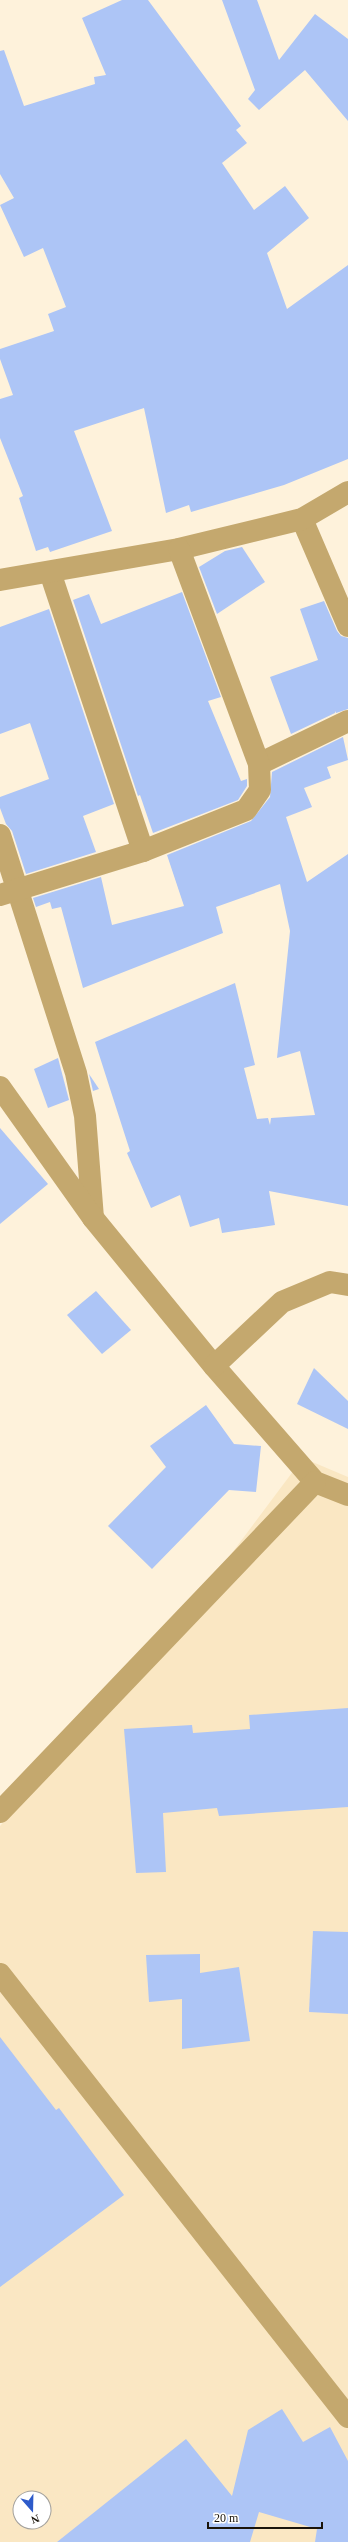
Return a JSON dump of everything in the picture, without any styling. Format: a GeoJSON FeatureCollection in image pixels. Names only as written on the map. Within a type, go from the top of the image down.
{"type":"FeatureCollection","features":[{"type":"Feature","properties":{"kind":"street"},"geometry":{"type":"LineString","coordinates":[[0,580],[179,549],[302,519],[348,492]]}},
{"type":"Feature","properties":{"kind":"street"},"geometry":{"type":"LineString","coordinates":[[302,519],[348,626]]}},
{"type":"Feature","properties":{"kind":"street"},"geometry":{"type":"LineString","coordinates":[[9,892],[143,852],[246,810],[260,790],[260,764],[179,549]]}},
{"type":"Feature","properties":{"kind":"street"},"geometry":{"type":"LineString","coordinates":[[50,572],[143,852]]}},
{"type":"Feature","properties":{"kind":"street"},"geometry":{"type":"LineString","coordinates":[[260,764],[348,721]]}},
{"type":"Feature","properties":{"kind":"street"},"geometry":{"type":"LineString","coordinates":[[0,835],[9,892],[76,1073],[84,1109],[93,1218]]}},
{"type":"Feature","properties":{"kind":"street"},"geometry":{"type":"LineString","coordinates":[[0,1087],[93,1218],[214,1366],[315,1482],[348,1495]]}},
{"type":"Feature","properties":{"kind":"street"},"geometry":{"type":"LineString","coordinates":[[214,1366],[282,1302],[330,1282],[348,1285]]}},
{"type":"Feature","properties":{"kind":"street"},"geometry":{"type":"LineString","coordinates":[[0,1812],[315,1482]]}},
{"type":"Feature","properties":{"kind":"street"},"geometry":{"type":"LineString","coordinates":[[0,1974],[348,2417]]}},
{"type":"Feature","properties":{"kind":"shaded area"},"geometry":{"type":"Polygon","coordinates":[[[303,1458],[348,1477],[348,2542],[0,2542],[0,1826],[143,1672],[303,1458]]]}},
{"type":"Feature","properties":{"kind":"building"},"geometry":{"type":"Polygon","coordinates":[[[122,0],[148,0],[241,126],[236,130],[247,143],[222,163],[254,210],[285,186],[309,218],[267,253],[287,309],[348,265],[348,459],[284,485],[191,512],[189,505],[166,513],[144,408],[74,431],[112,531],[50,552],[48,547],[36,551],[19,498],[23,496],[0,438],[0,399],[13,395],[0,359],[0,349],[54,331],[48,314],[66,307],[43,248],[24,257],[0,205],[14,198],[0,174],[0,51],[4,50],[24,106],[95,84],[94,77],[106,75],[82,18],[122,0]]]}},
{"type":"Feature","properties":{"kind":"building"},"geometry":{"type":"Polygon","coordinates":[[[222,0],[257,0],[279,60],[315,14],[348,39],[348,121],[305,70],[259,110],[248,99],[255,90],[222,0]]]}},
{"type":"Feature","properties":{"kind":"building"},"geometry":{"type":"Polygon","coordinates":[[[242,547],[265,582],[217,614],[199,567],[225,551],[242,547]]]}},
{"type":"Feature","properties":{"kind":"building"},"geometry":{"type":"Polygon","coordinates":[[[182,592],[221,697],[208,701],[241,781],[247,779],[247,786],[238,800],[153,833],[140,795],[138,796],[73,600],[89,594],[101,624],[182,592]]]}},
{"type":"Feature","properties":{"kind":"building"},"geometry":{"type":"Polygon","coordinates":[[[324,601],[337,631],[341,636],[348,638],[348,709],[336,713],[335,711],[335,713],[291,734],[270,677],[318,660],[300,609],[324,601]]]}},
{"type":"Feature","properties":{"kind":"building"},"geometry":{"type":"Polygon","coordinates":[[[49,609],[114,804],[83,816],[96,852],[26,874],[12,831],[6,824],[0,808],[0,797],[49,779],[30,723],[0,734],[0,627],[49,609]]]}},
{"type":"Feature","properties":{"kind":"building"},"geometry":{"type":"Polygon","coordinates":[[[343,737],[348,760],[327,767],[331,778],[304,788],[312,807],[286,817],[307,882],[348,854],[348,1206],[269,1191],[275,1225],[222,1233],[219,1218],[190,1227],[180,1195],[151,1208],[127,1153],[130,1151],[95,1042],[235,983],[255,1065],[244,1068],[257,1119],[268,1118],[270,1125],[271,1118],[315,1115],[300,1051],[277,1058],[290,931],[280,884],[216,907],[223,933],[83,988],[61,907],[52,909],[50,902],[36,907],[33,898],[101,877],[112,925],[184,906],[167,855],[251,821],[270,797],[272,772],[343,737]]]}},
{"type":"Feature","properties":{"kind":"building"},"geometry":{"type":"Polygon","coordinates":[[[58,1058],[69,1100],[48,1108],[34,1069],[58,1058]]]}},
{"type":"Feature","properties":{"kind":"building"},"geometry":{"type":"Polygon","coordinates":[[[89,1074],[99,1089],[93,1091],[89,1074]]]}},
{"type":"Feature","properties":{"kind":"building"},"geometry":{"type":"Polygon","coordinates":[[[0,1128],[48,1184],[0,1224],[0,1128]]]}},
{"type":"Feature","properties":{"kind":"building"},"geometry":{"type":"Polygon","coordinates":[[[96,1291],[131,1330],[102,1354],[67,1315],[96,1291]]]}},
{"type":"Feature","properties":{"kind":"building"},"geometry":{"type":"Polygon","coordinates":[[[314,1368],[348,1401],[348,1429],[297,1404],[314,1368]]]}},
{"type":"Feature","properties":{"kind":"building"},"geometry":{"type":"Polygon","coordinates":[[[206,1405],[234,1444],[261,1446],[256,1492],[229,1490],[152,1569],[108,1526],[166,1467],[150,1446],[206,1405]]]}},
{"type":"Feature","properties":{"kind":"building"},"geometry":{"type":"Polygon","coordinates":[[[348,1708],[348,1807],[219,1816],[217,1808],[163,1813],[166,1872],[136,1873],[124,1729],[192,1725],[193,1733],[250,1729],[249,1715],[348,1708]]]}},
{"type":"Feature","properties":{"kind":"building"},"geometry":{"type":"Polygon","coordinates":[[[313,1931],[348,1932],[348,2014],[309,2012],[313,1931]]]}},
{"type":"Feature","properties":{"kind":"building"},"geometry":{"type":"Polygon","coordinates":[[[200,1954],[200,1973],[239,1967],[250,2041],[182,2049],[182,1999],[149,2002],[146,1955],[200,1954]]]}},
{"type":"Feature","properties":{"kind":"building"},"geometry":{"type":"Polygon","coordinates":[[[0,2037],[56,2110],[59,2108],[124,2195],[0,2287],[0,2037]]]}},
{"type":"Feature","properties":{"kind":"building"},"geometry":{"type":"Polygon","coordinates":[[[282,2409],[303,2442],[330,2427],[348,2461],[348,2542],[315,2542],[317,2529],[259,2512],[250,2542],[57,2542],[186,2439],[232,2496],[248,2430],[282,2409]]]}}]}
